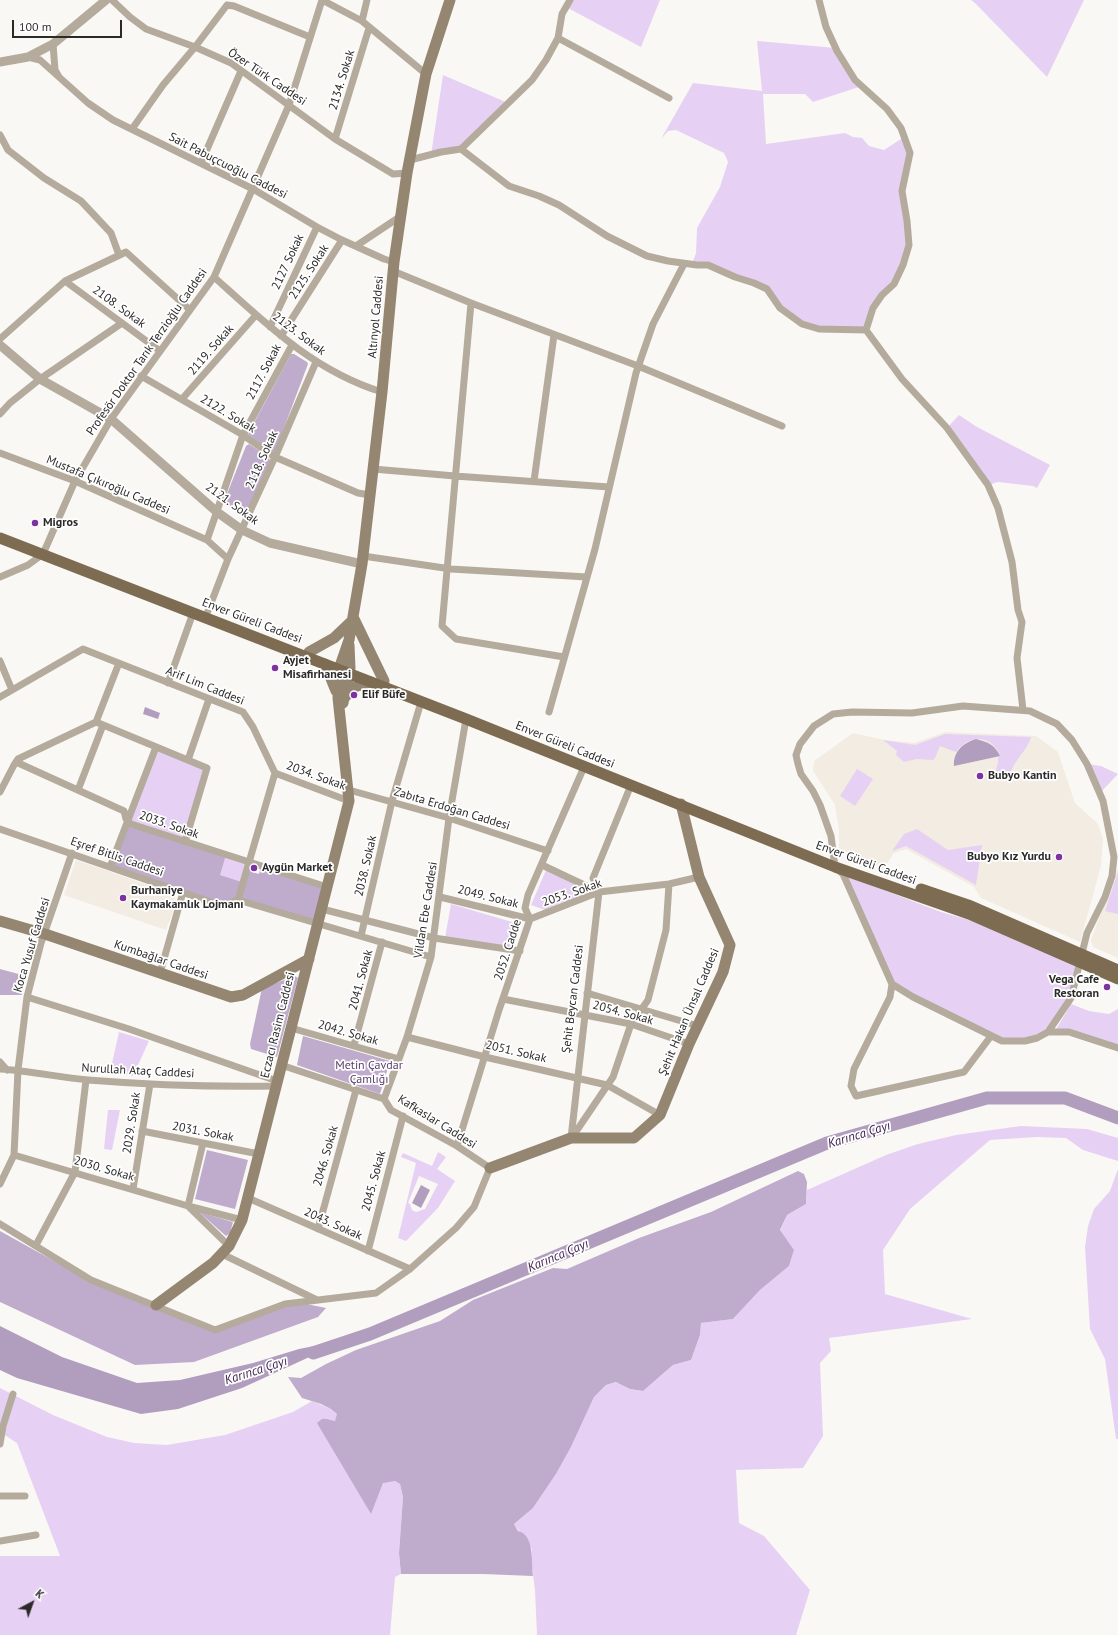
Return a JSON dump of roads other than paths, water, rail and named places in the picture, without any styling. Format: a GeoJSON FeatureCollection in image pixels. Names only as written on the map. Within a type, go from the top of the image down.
{"type":"FeatureCollection","features":[{"type":"Feature","properties":{"kind":"main road","name":"Altınyol Caddesi"},"geometry":{"type":"LineString","coordinates":[[344,669],[354,619],[362,560],[382,392],[394,266],[401,216],[426,74],[450,0]]}},
{"type":"Feature","properties":{"kind":"main road","name":"Enver Güreli Caddesi"},"geometry":{"type":"LineString","coordinates":[[0,530],[194,613],[325,664],[384,681],[834,863]]}},
{"type":"Feature","properties":{"kind":"main road","name":"Enver Güreli Caddesi"},"geometry":{"type":"LineString","coordinates":[[0,538],[44,550],[208,611],[309,652],[372,682],[584,767],[1081,958],[1118,970]]}},
{"type":"Feature","properties":{"kind":"main road"},"geometry":{"type":"LineString","coordinates":[[309,652],[334,638],[354,619],[384,681]]}},
{"type":"Feature","properties":{"kind":"main road"},"geometry":{"type":"LineString","coordinates":[[325,664],[341,699],[351,688],[372,682]]}},
{"type":"Feature","properties":{"kind":"main road","name":"Eczacı Rasim Caddesi"},"geometry":{"type":"LineString","coordinates":[[156,1305],[213,1263],[225,1250],[242,1220],[328,887],[349,795],[340,716],[344,669]]}},
{"type":"Feature","properties":{"kind":"main road","name":"Şehit Hakan Ünsal Caddesi"},"geometry":{"type":"LineString","coordinates":[[571,1138],[634,1138],[660,1115],[689,1044],[723,972],[730,945],[699,877],[681,804]]}},
{"type":"Feature","properties":{"kind":"main road","name":"Kumbağlar Caddesi"},"geometry":{"type":"LineString","coordinates":[[0,921],[45,934],[231,997],[243,995],[309,959]]}},
{"type":"Feature","properties":{"kind":"main road","name":"Enver Güreli Caddesi"},"geometry":{"type":"LineString","coordinates":[[1081,958],[1118,979]]}},
{"type":"Feature","properties":{"kind":"main road"},"geometry":{"type":"LineString","coordinates":[[490,1168],[571,1138]]}},
{"type":"Feature","properties":{"kind":"street"},"geometry":{"type":"LineString","coordinates":[[0,62],[28,57],[53,44],[106,0]]}},
{"type":"Feature","properties":{"kind":"street","name":"Özer Türk Caddesi"},"geometry":{"type":"LineString","coordinates":[[112,0],[130,17],[146,29],[195,47],[231,63],[335,139],[393,174],[408,173]]}},
{"type":"Feature","properties":{"kind":"street"},"geometry":{"type":"LineString","coordinates":[[322,0],[362,21],[426,74]]}},
{"type":"Feature","properties":{"kind":"street","name":"Profesör Doktor Tarık Terzioğlu Caddesi"},"geometry":{"type":"LineString","coordinates":[[44,550],[75,481],[111,419],[214,277],[289,105],[322,0]]}},
{"type":"Feature","properties":{"kind":"street"},"geometry":{"type":"LineString","coordinates":[[362,21],[367,0]]}},
{"type":"Feature","properties":{"kind":"street"},"geometry":{"type":"LineString","coordinates":[[410,160],[441,152],[461,149],[532,80],[546,60],[558,38],[562,14],[570,0]]}},
{"type":"Feature","properties":{"kind":"street"},"geometry":{"type":"LineString","coordinates":[[819,0],[826,27],[837,51],[855,80],[887,109],[901,128],[910,153],[902,191],[907,221],[908,245],[903,265],[894,284],[882,295],[873,308],[866,330]]}},
{"type":"Feature","properties":{"kind":"street"},"geometry":{"type":"LineString","coordinates":[[132,129],[163,85],[195,47],[227,5],[234,6],[310,37]]}},
{"type":"Feature","properties":{"kind":"street","name":"2134. Sokak"},"geometry":{"type":"LineString","coordinates":[[335,139],[369,28]]}},
{"type":"Feature","properties":{"kind":"street"},"geometry":{"type":"LineString","coordinates":[[558,38],[669,98]]}},
{"type":"Feature","properties":{"kind":"street"},"geometry":{"type":"LineString","coordinates":[[53,44],[55,70],[59,78]]}},
{"type":"Feature","properties":{"kind":"street","name":"Sait Pabuçcuoğlu Caddesi"},"geometry":{"type":"LineString","coordinates":[[28,57],[40,60],[88,103],[114,120],[253,189],[317,227],[384,259],[394,266],[471,303],[638,366],[782,426]]}},
{"type":"Feature","properties":{"kind":"street"},"geometry":{"type":"LineString","coordinates":[[201,163],[241,71]]}},
{"type":"Feature","properties":{"kind":"street"},"geometry":{"type":"LineString","coordinates":[[0,136],[8,150],[44,178],[81,201],[111,234],[119,255]]}},
{"type":"Feature","properties":{"kind":"street"},"geometry":{"type":"LineString","coordinates":[[461,149],[509,186],[539,196],[559,205],[607,236],[647,256],[684,264],[708,264],[735,277],[761,286],[767,289],[780,308],[802,324],[819,329],[866,330]]}},
{"type":"Feature","properties":{"kind":"street"},"geometry":{"type":"LineString","coordinates":[[356,246],[401,216]]}},
{"type":"Feature","properties":{"kind":"street","name":"2127 Sokak"},"geometry":{"type":"LineString","coordinates":[[270,327],[317,227]]}},
{"type":"Feature","properties":{"kind":"street","name":"2125. Sokak"},"geometry":{"type":"LineString","coordinates":[[280,336],[342,240]]}},
{"type":"Feature","properties":{"kind":"street"},"geometry":{"type":"LineString","coordinates":[[0,339],[65,281],[126,252],[190,310]]}},
{"type":"Feature","properties":{"kind":"street"},"geometry":{"type":"LineString","coordinates":[[549,712],[587,577],[638,366],[652,324],[684,264]]}},
{"type":"Feature","properties":{"kind":"street","name":"2123. Sokak"},"geometry":{"type":"LineString","coordinates":[[214,277],[280,336],[316,362],[371,389],[382,392]]}},
{"type":"Feature","properties":{"kind":"street","name":"2108. Sokak"},"geometry":{"type":"LineString","coordinates":[[65,281],[160,351]]}},
{"type":"Feature","properties":{"kind":"street"},"geometry":{"type":"LineString","coordinates":[[471,303],[442,626],[456,640],[564,657]]}},
{"type":"Feature","properties":{"kind":"street","name":"2119. Sokak"},"geometry":{"type":"LineString","coordinates":[[182,399],[256,315]]}},
{"type":"Feature","properties":{"kind":"street"},"geometry":{"type":"LineString","coordinates":[[0,414],[10,402],[40,379],[122,323]]}},
{"type":"Feature","properties":{"kind":"street"},"geometry":{"type":"LineString","coordinates":[[866,330],[902,379],[947,428],[988,485],[998,508],[1012,562],[1018,610],[1022,622],[1017,658],[1023,710]]}},
{"type":"Feature","properties":{"kind":"street"},"geometry":{"type":"LineString","coordinates":[[534,481],[554,334]]}},
{"type":"Feature","properties":{"kind":"street","name":"2121. Sokak"},"geometry":{"type":"LineString","coordinates":[[0,345],[40,379],[111,419],[217,512],[242,530],[270,543],[362,560]]}},
{"type":"Feature","properties":{"kind":"street","name":"2117. Sokak"},"geometry":{"type":"LineString","coordinates":[[207,540],[243,435],[292,345]]}},
{"type":"Feature","properties":{"kind":"street","name":"2118. Sokak"},"geometry":{"type":"LineString","coordinates":[[208,611],[228,559],[276,457],[316,362]]}},
{"type":"Feature","properties":{"kind":"street","name":"2122. Sokak"},"geometry":{"type":"LineString","coordinates":[[141,376],[243,435],[276,457],[358,493],[370,495]]}},
{"type":"Feature","properties":{"kind":"street","name":"Mustafa Çıkıroğlu Caddesi"},"geometry":{"type":"LineString","coordinates":[[0,453],[75,481],[207,540]]}},
{"type":"Feature","properties":{"kind":"street"},"geometry":{"type":"LineString","coordinates":[[373,469],[609,486]]}},
{"type":"Feature","properties":{"kind":"street"},"geometry":{"type":"LineString","coordinates":[[207,540],[228,559]]}},
{"type":"Feature","properties":{"kind":"street"},"geometry":{"type":"LineString","coordinates":[[0,577],[28,565],[44,550]]}},
{"type":"Feature","properties":{"kind":"street"},"geometry":{"type":"LineString","coordinates":[[362,560],[447,568],[587,577]]}},
{"type":"Feature","properties":{"kind":"street"},"geometry":{"type":"LineString","coordinates":[[168,683],[194,613]]}},
{"type":"Feature","properties":{"kind":"street","name":"Arif Lim Caddesi"},"geometry":{"type":"LineString","coordinates":[[0,697],[80,649],[86,649],[243,712],[253,727],[275,773]]}},
{"type":"Feature","properties":{"kind":"street"},"geometry":{"type":"LineString","coordinates":[[0,661],[12,690]]}},
{"type":"Feature","properties":{"kind":"street"},"geometry":{"type":"LineString","coordinates":[[78,790],[119,663]]}},
{"type":"Feature","properties":{"kind":"street"},"geometry":{"type":"LineString","coordinates":[[188,760],[209,699]]}},
{"type":"Feature","properties":{"kind":"street","name":"2038. Sokak"},"geometry":{"type":"LineString","coordinates":[[361,936],[392,801],[422,702]]}},
{"type":"Feature","properties":{"kind":"street"},"geometry":{"type":"LineString","coordinates":[[892,984],[913,997],[1002,1041],[1025,1041],[1037,1038],[1048,1032],[1071,998],[1087,933],[1105,897],[1112,876],[1114,857],[1103,800],[1087,764],[1072,740],[1057,724],[1030,711],[963,706],[912,713],[852,712],[833,714],[814,726],[800,744],[796,755],[801,774],[813,790],[828,825],[831,836],[834,863],[843,874],[892,984],[890,997],[854,1069],[851,1086],[856,1096],[964,1072],[991,1036]]}},
{"type":"Feature","properties":{"kind":"street","name":"Vildan Ebe Caddesi"},"geometry":{"type":"LineString","coordinates":[[384,1099],[408,1037],[431,957],[450,818],[466,719]]}},
{"type":"Feature","properties":{"kind":"street"},"geometry":{"type":"LineString","coordinates":[[1,788],[18,759],[100,724],[205,766],[207,770],[185,842]]}},
{"type":"Feature","properties":{"kind":"street"},"geometry":{"type":"LineString","coordinates":[[110,867],[156,747]]}},
{"type":"Feature","properties":{"kind":"street","name":"2033. Sokak"},"geometry":{"type":"LineString","coordinates":[[16,762],[124,811],[128,821],[131,824],[328,887]]}},
{"type":"Feature","properties":{"kind":"street","name":"2052. Cadde"},"geometry":{"type":"LineString","coordinates":[[457,1146],[503,999],[530,919],[525,908],[528,895],[542,866],[584,767]]}},
{"type":"Feature","properties":{"kind":"street"},"geometry":{"type":"LineString","coordinates":[[275,773],[238,900],[431,957]]}},
{"type":"Feature","properties":{"kind":"street","name":"2034. Sokak"},"geometry":{"type":"LineString","coordinates":[[275,773],[349,795]]}},
{"type":"Feature","properties":{"kind":"street","name":"Şehit Beycan Caddesi"},"geometry":{"type":"LineString","coordinates":[[571,1138],[599,892],[593,878],[631,785]]}},
{"type":"Feature","properties":{"kind":"street","name":"Zabıta Erdoğan Caddesi"},"geometry":{"type":"LineString","coordinates":[[349,795],[392,801],[450,818],[548,851]]}},
{"type":"Feature","properties":{"kind":"street","name":"Eşref Bitlis Caddesi"},"geometry":{"type":"LineString","coordinates":[[0,829],[222,906],[238,900]]}},
{"type":"Feature","properties":{"kind":"street","name":"Koca Yusuf Caddesi"},"geometry":{"type":"LineString","coordinates":[[0,1184],[14,1155],[18,1070],[27,997],[45,934],[72,854]]}},
{"type":"Feature","properties":{"kind":"street"},"geometry":{"type":"LineString","coordinates":[[542,866],[599,892]]}},
{"type":"Feature","properties":{"kind":"street","name":"2053. Sokak"},"geometry":{"type":"LineString","coordinates":[[530,919],[599,892],[669,884],[699,877]]}},
{"type":"Feature","properties":{"kind":"street"},"geometry":{"type":"LineString","coordinates":[[571,1138],[613,1077],[631,1024],[648,1000],[666,930],[669,884]]}},
{"type":"Feature","properties":{"kind":"street"},"geometry":{"type":"LineString","coordinates":[[160,973],[183,892]]}},
{"type":"Feature","properties":{"kind":"street","name":"2049. Sokak"},"geometry":{"type":"LineString","coordinates":[[440,896],[530,919]]}},
{"type":"Feature","properties":{"kind":"street"},"geometry":{"type":"LineString","coordinates":[[322,909],[434,938],[520,951]]}},
{"type":"Feature","properties":{"kind":"street","name":"2041. Sokak"},"geometry":{"type":"LineString","coordinates":[[354,1045],[382,942]]}},
{"type":"Feature","properties":{"kind":"street"},"geometry":{"type":"LineString","coordinates":[[587,993],[698,1026]]}},
{"type":"Feature","properties":{"kind":"street"},"geometry":{"type":"LineString","coordinates":[[27,997],[129,1029],[277,1084]]}},
{"type":"Feature","properties":{"kind":"street","name":"2054. Sokak"},"geometry":{"type":"LineString","coordinates":[[503,999],[631,1024],[689,1044]]}},
{"type":"Feature","properties":{"kind":"street","name":"2042. Sokak"},"geometry":{"type":"LineString","coordinates":[[291,1028],[399,1059]]}},
{"type":"Feature","properties":{"kind":"street"},"geometry":{"type":"LineString","coordinates":[[1048,1032],[1069,1032],[1118,1048]]}},
{"type":"Feature","properties":{"kind":"street","name":"2051. Sokak"},"geometry":{"type":"LineString","coordinates":[[408,1037],[485,1057],[607,1085],[660,1115]]}},
{"type":"Feature","properties":{"kind":"street"},"geometry":{"type":"LineString","coordinates":[[0,1062],[4,1070]]}},
{"type":"Feature","properties":{"kind":"street","name":"Kafkaslar Caddesi"},"geometry":{"type":"LineString","coordinates":[[282,1065],[384,1099],[391,1110],[457,1146],[490,1168]]}},
{"type":"Feature","properties":{"kind":"street","name":"Nurullah Ataç Caddesi"},"geometry":{"type":"LineString","coordinates":[[4,1070],[18,1070],[86,1080],[150,1084],[235,1087],[277,1084]]}},
{"type":"Feature","properties":{"kind":"street"},"geometry":{"type":"LineString","coordinates":[[36,1245],[75,1172],[86,1080]]}},
{"type":"Feature","properties":{"kind":"street","name":"2029. Sokak"},"geometry":{"type":"LineString","coordinates":[[133,1189],[150,1084]]}},
{"type":"Feature","properties":{"kind":"street","name":"2046. Sokak"},"geometry":{"type":"LineString","coordinates":[[318,1229],[356,1090]]}},
{"type":"Feature","properties":{"kind":"street","name":"2045. Sokak"},"geometry":{"type":"LineString","coordinates":[[368,1251],[403,1116]]}},
{"type":"Feature","properties":{"kind":"street","name":"2031. Sokak"},"geometry":{"type":"LineString","coordinates":[[142,1131],[259,1154]]}},
{"type":"Feature","properties":{"kind":"street"},"geometry":{"type":"LineString","coordinates":[[188,1206],[203,1143]]}},
{"type":"Feature","properties":{"kind":"street","name":"2030. Sokak"},"geometry":{"type":"LineString","coordinates":[[14,1155],[188,1206],[242,1220]]}},
{"type":"Feature","properties":{"kind":"street"},"geometry":{"type":"LineString","coordinates":[[0,1224],[91,1280],[215,1330],[285,1304],[376,1293],[410,1269],[456,1228],[474,1207],[490,1168]]}},
{"type":"Feature","properties":{"kind":"street","name":"2043. Sokak"},"geometry":{"type":"LineString","coordinates":[[248,1198],[410,1269]]}},
{"type":"Feature","properties":{"kind":"street","name":"2030. Sokak"},"geometry":{"type":"LineString","coordinates":[[188,1206],[225,1250],[317,1300]]}},
{"type":"Feature","properties":{"kind":"street"},"geometry":{"type":"LineString","coordinates":[[0,1444],[2,1425],[13,1394]]}},
{"type":"Feature","properties":{"kind":"street"},"geometry":{"type":"LineString","coordinates":[[0,1496],[25,1496]]}},
{"type":"Feature","properties":{"kind":"street"},"geometry":{"type":"LineString","coordinates":[[0,1540],[36,1535]]}},
{"type":"Feature","properties":{"kind":"water"},"geometry":{"type":"Polygon","coordinates":[[[145,707],[160,713],[158,719],[143,714],[145,707]]]}},
{"type":"Feature","properties":{"kind":"water"},"geometry":{"type":"Polygon","coordinates":[[[976,739],[991,744],[1000,756],[954,766],[957,752],[967,743],[976,739]]]}},
{"type":"Feature","properties":{"kind":"water"},"geometry":{"type":"Polygon","coordinates":[[[421,1185],[430,1190],[421,1208],[412,1203],[421,1185]]]}},
{"type":"Feature","properties":{"kind":"water"},"geometry":{"type":"Polygon","coordinates":[[[0,1326],[62,1357],[137,1383],[180,1380],[253,1363],[299,1349],[314,1346],[329,1348],[242,1388],[178,1409],[141,1414],[17,1378],[0,1370],[0,1326]]]}},
{"type":"Feature","properties":{"kind":"waterway","name":"Karınca Çayı"},"geometry":{"type":"LineString","coordinates":[[313,1353],[370,1334],[827,1143],[987,1098],[1065,1098],[1118,1118]]}},
{"type":"Feature","properties":{"kind":"place","name":"Migros"},"geometry":{"type":"Point","coordinates":[35,523]}},
{"type":"Feature","properties":{"kind":"place","name":"Ayjet Misafirhanesi"},"geometry":{"type":"Point","coordinates":[275,668]}},
{"type":"Feature","properties":{"kind":"place","name":"Elif Büfe"},"geometry":{"type":"Point","coordinates":[354,695]}},
{"type":"Feature","properties":{"kind":"place","name":"Bubyo Kantin"},"geometry":{"type":"Point","coordinates":[980,776]}},
{"type":"Feature","properties":{"kind":"place","name":"Bubyo Kız Yurdu"},"geometry":{"type":"Point","coordinates":[1059,857]}},
{"type":"Feature","properties":{"kind":"place","name":"Aygün Market"},"geometry":{"type":"Point","coordinates":[254,868]}},
{"type":"Feature","properties":{"kind":"place","name":"Burhaniye Kaymakamlık Lojmanı"},"geometry":{"type":"Point","coordinates":[123,898]}},
{"type":"Feature","properties":{"kind":"place","name":"Vega Cafe Restoran"},"geometry":{"type":"Point","coordinates":[1107,987]}},
{"type":"Feature","properties":{"kind":"park label","name":"Metin Çavdar Çamlığı"},"geometry":{"type":"Point","coordinates":[369,1073]}}]}
